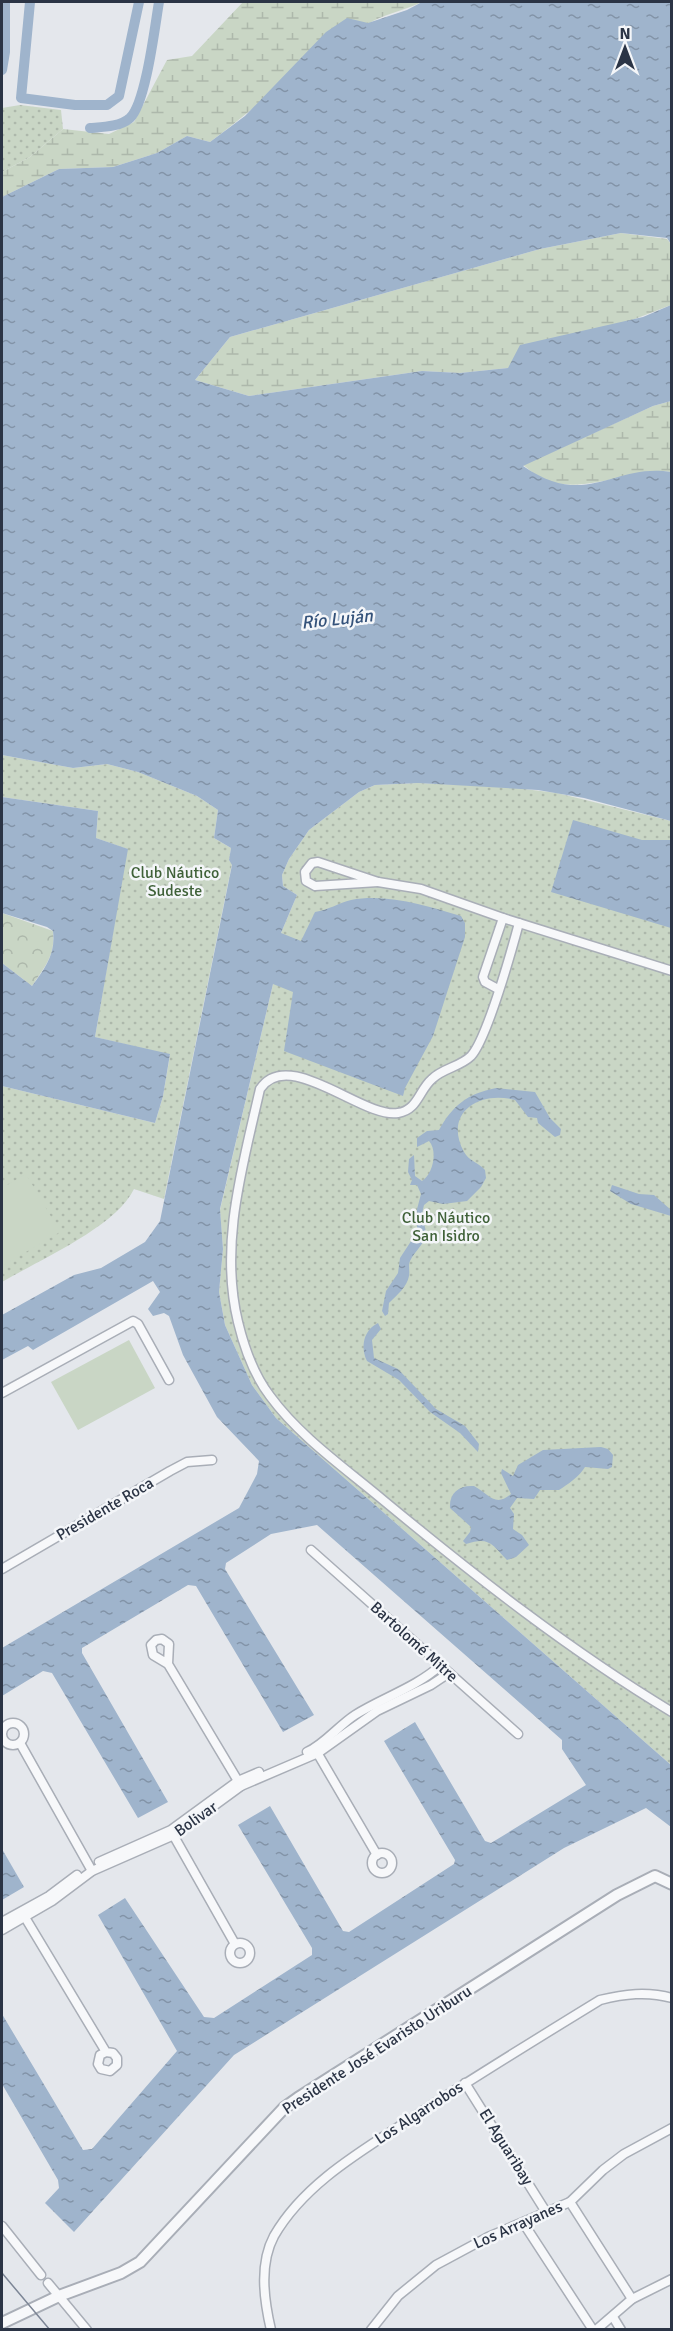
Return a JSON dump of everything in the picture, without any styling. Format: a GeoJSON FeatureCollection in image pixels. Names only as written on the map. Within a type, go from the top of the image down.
{"type":"FeatureCollection","features":[{"type":"Feature","properties":{"kind":"street"},"geometry":{"type":"LineString","coordinates":[[378,882],[315,886],[306,881],[305,872],[312,863],[318,862],[378,882],[421,889],[503,918],[672,971]]}},
{"type":"Feature","properties":{"kind":"street"},"geometry":{"type":"LineString","coordinates":[[498,989],[485,982],[483,977],[503,918]]}},
{"type":"Feature","properties":{"kind":"street"},"geometry":{"type":"LineString","coordinates":[[519,923],[498,989],[473,1054],[462,1063],[434,1077],[413,1106],[401,1113],[383,1112],[326,1087],[291,1076],[273,1077],[266,1080],[260,1089],[235,1198],[232,1244],[237,1320],[251,1362],[264,1388],[290,1419],[316,1444],[499,1592],[584,1654],[672,1712]]}},
{"type":"Feature","properties":{"kind":"street"},"geometry":{"type":"LineString","coordinates":[[2,1393],[133,1321],[138,1324],[169,1380]]}},
{"type":"Feature","properties":{"kind":"street","name":"Presidente Roca"},"geometry":{"type":"LineString","coordinates":[[2,1569],[187,1462],[212,1460]]}},
{"type":"Feature","properties":{"kind":"street","name":"Bartolomé Mitre"},"geometry":{"type":"LineString","coordinates":[[311,1550],[518,1734]]}},
{"type":"Feature","properties":{"kind":"street"},"geometry":{"type":"LineString","coordinates":[[168,1664],[167,1641],[156,1640],[151,1645],[151,1652],[168,1664],[240,1784]]}},
{"type":"Feature","properties":{"kind":"street"},"geometry":{"type":"LineString","coordinates":[[158,1658],[169,1653]]}},
{"type":"Feature","properties":{"kind":"street","name":"Bolivar"},"geometry":{"type":"LineString","coordinates":[[387,1702],[415,1686],[441,1665]]}},
{"type":"Feature","properties":{"kind":"street","name":"Bolivar"},"geometry":{"type":"LineString","coordinates":[[2,1930],[91,1869],[172,1833],[240,1784],[316,1751],[354,1716],[432,1686],[449,1673]]}},
{"type":"Feature","properties":{"kind":"street"},"geometry":{"type":"LineString","coordinates":[[20,1743],[91,1869]]}},
{"type":"Feature","properties":{"kind":"street"},"geometry":{"type":"LineString","coordinates":[[316,1751],[377,1854]]}},
{"type":"Feature","properties":{"kind":"street"},"geometry":{"type":"LineString","coordinates":[[172,1833],[235,1944]]}},
{"type":"Feature","properties":{"kind":"street","name":"Presidente José Evaristo Uriburu"},"geometry":{"type":"LineString","coordinates":[[2,2322],[59,2296],[121,2273],[140,2262],[220,2174],[284,2108],[298,2098],[617,1895],[655,1876],[672,1884]]}},
{"type":"Feature","properties":{"kind":"street"},"geometry":{"type":"LineString","coordinates":[[23,1914],[106,2052]]}},
{"type":"Feature","properties":{"kind":"street","name":"Bolivar"},"geometry":{"type":"LineString","coordinates":[[2,1922],[23,1914]]}},
{"type":"Feature","properties":{"kind":"street","name":"Los Algarrobos"},"geometry":{"type":"LineString","coordinates":[[271,2330],[266,2302],[266,2266],[274,2237],[315,2187],[344,2163],[465,2083],[600,2000],[632,1994],[672,1998]]}},
{"type":"Feature","properties":{"kind":"street","name":"El Aguaribay"},"geometry":{"type":"LineString","coordinates":[[465,2083],[546,2212]]}},
{"type":"Feature","properties":{"kind":"street","name":"Los Arrayanes"},"geometry":{"type":"LineString","coordinates":[[371,2330],[398,2296],[436,2265],[488,2237],[524,2224],[570,2202],[603,2170],[624,2154],[672,2128]]}},
{"type":"Feature","properties":{"kind":"street"},"geometry":{"type":"LineString","coordinates":[[570,2202],[632,2299]]}},
{"type":"Feature","properties":{"kind":"street"},"geometry":{"type":"LineString","coordinates":[[524,2224],[594,2330],[613,2317],[632,2299],[672,2279]]}},
{"type":"Feature","properties":{"kind":"street"},"geometry":{"type":"LineString","coordinates":[[2,2226],[41,2274]]}},
{"type":"Feature","properties":{"kind":"street"},"geometry":{"type":"LineString","coordinates":[[48,2283],[87,2330]]}},
{"type":"Feature","properties":{"kind":"street"},"geometry":{"type":"LineString","coordinates":[[613,2317],[621,2330]]}},
{"type":"Feature","properties":{"kind":"green space"},"geometry":{"type":"Polygon","coordinates":[[[243,2],[422,2],[373,21],[345,38],[210,142],[187,136],[157,153],[113,167],[59,169],[2,197],[2,172],[30,157],[63,129],[109,134],[134,122],[167,60],[192,56],[243,2]]]}},
{"type":"Feature","properties":{"kind":"green space"},"geometry":{"type":"Polygon","coordinates":[[[20,105],[61,110],[63,129],[30,157],[2,172],[2,108],[20,105]]]}},
{"type":"Feature","properties":{"kind":"green space"},"geometry":{"type":"Polygon","coordinates":[[[621,233],[667,239],[671,244],[671,305],[508,368],[460,373],[422,371],[249,396],[195,380],[230,337],[540,249],[621,233]]]}},
{"type":"Feature","properties":{"kind":"green space"},"geometry":{"type":"Polygon","coordinates":[[[671,401],[671,472],[656,471],[567,485],[544,479],[523,465],[653,406],[671,401]]]}},
{"type":"Feature","properties":{"kind":"green space","name":"Club Náutico Sudeste"},"geometry":{"type":"Polygon","coordinates":[[[2,755],[73,768],[107,764],[138,772],[197,796],[218,810],[214,838],[231,848],[229,860],[232,864],[164,1199],[134,1189],[125,1203],[94,1229],[2,1282],[2,1086],[155,1123],[163,1096],[170,1055],[95,1037],[127,849],[96,838],[98,811],[2,797],[2,755]]]}},
{"type":"Feature","properties":{"kind":"green space","name":"Club Náutico San Isidro"},"geometry":{"type":"Polygon","coordinates":[[[418,783],[507,787],[557,793],[671,821],[671,1765],[276,1418],[252,1385],[225,1325],[219,1292],[223,1249],[220,1210],[273,984],[281,933],[297,895],[283,886],[282,875],[289,859],[309,830],[359,792],[375,785],[418,783]]]}},
{"type":"Feature","properties":{"kind":"green space"},"geometry":{"type":"Polygon","coordinates":[[[2,913],[53,931],[51,954],[32,986],[2,963],[2,913]]]}},
{"type":"Feature","properties":{"kind":"green space"},"geometry":{"type":"Polygon","coordinates":[[[26,1174],[60,1232],[2,1266],[2,1188],[26,1174]]]}},
{"type":"Feature","properties":{"kind":"green space"},"geometry":{"type":"Polygon","coordinates":[[[129,1340],[155,1388],[78,1430],[51,1382],[129,1340]]]}},
{"type":"Feature","properties":{"kind":"water","name":"Río Luján"},"geometry":{"type":"Polygon","coordinates":[[[422,2],[671,2],[671,244],[667,238],[621,233],[540,249],[230,337],[195,380],[249,396],[422,371],[460,373],[508,368],[520,345],[643,317],[671,305],[671,401],[653,406],[523,466],[545,479],[565,484],[583,485],[632,473],[671,472],[671,821],[584,798],[538,790],[418,783],[375,785],[359,792],[309,830],[289,859],[282,875],[283,886],[297,895],[281,933],[301,941],[315,912],[351,900],[379,898],[435,908],[461,916],[465,923],[465,937],[433,1036],[403,1096],[284,1051],[293,992],[273,984],[220,1209],[223,1249],[219,1292],[225,1325],[252,1385],[276,1418],[671,1765],[671,1827],[646,1808],[564,1848],[234,2055],[74,2232],[45,2203],[59,2188],[58,2180],[2,2084],[2,2014],[83,2150],[92,2149],[177,2051],[98,1915],[125,1898],[204,2017],[214,2018],[312,1955],[312,1948],[238,1825],[270,1806],[343,1931],[349,1932],[454,1864],[455,1860],[384,1741],[415,1722],[485,1841],[491,1843],[586,1785],[562,1749],[562,1740],[317,1525],[271,1534],[226,1563],[225,1569],[314,1715],[283,1732],[196,1586],[188,1585],[82,1648],[82,1653],[168,1802],[138,1818],[52,1673],[43,1671],[2,1696],[2,1648],[239,1508],[257,1474],[259,1461],[217,1417],[183,1355],[169,1316],[164,1313],[153,1316],[148,1309],[160,1292],[153,1281],[33,1350],[28,1346],[2,1360],[2,1315],[74,1275],[101,1268],[145,1242],[160,1221],[232,865],[229,860],[231,848],[214,838],[218,810],[197,796],[138,772],[107,764],[73,768],[2,755],[2,197],[59,169],[113,167],[157,153],[187,136],[210,142],[245,116],[326,32],[347,18],[368,23],[407,10],[422,2]]]}},
{"type":"Feature","properties":{"kind":"water"},"geometry":{"type":"Polygon","coordinates":[[[2,797],[98,811],[96,838],[128,849],[95,1037],[170,1054],[163,1096],[155,1123],[2,1086],[2,963],[32,986],[51,954],[53,931],[2,913],[2,797]]]}},
{"type":"Feature","properties":{"kind":"water"},"geometry":{"type":"Polygon","coordinates":[[[573,820],[642,840],[671,840],[671,928],[551,892],[573,820]]]}},
{"type":"Feature","properties":{"kind":"water"},"geometry":{"type":"Polygon","coordinates":[[[496,1088],[535,1092],[550,1118],[561,1129],[560,1135],[555,1137],[538,1123],[537,1118],[528,1117],[515,1100],[489,1098],[478,1102],[461,1116],[458,1126],[464,1152],[485,1170],[486,1178],[481,1187],[467,1201],[443,1204],[429,1201],[424,1205],[422,1214],[416,1213],[421,1194],[417,1185],[410,1185],[412,1180],[408,1172],[409,1159],[414,1155],[415,1176],[422,1181],[429,1173],[434,1156],[429,1141],[417,1147],[417,1138],[427,1131],[439,1130],[456,1107],[469,1097],[496,1088]]]}},
{"type":"Feature","properties":{"kind":"water"},"geometry":{"type":"Polygon","coordinates":[[[612,1185],[639,1194],[654,1195],[671,1210],[671,1216],[631,1204],[610,1191],[612,1185]]]}},
{"type":"Feature","properties":{"kind":"water"},"geometry":{"type":"Polygon","coordinates":[[[423,1222],[426,1234],[410,1261],[408,1280],[389,1303],[388,1314],[385,1316],[382,1311],[386,1291],[398,1273],[400,1258],[417,1232],[417,1223],[423,1222]]]}},
{"type":"Feature","properties":{"kind":"water"},"geometry":{"type":"Polygon","coordinates":[[[378,1323],[381,1329],[372,1340],[374,1358],[398,1369],[436,1409],[465,1426],[479,1444],[478,1452],[460,1433],[430,1412],[399,1380],[367,1361],[364,1350],[365,1339],[369,1330],[378,1323]]]}},
{"type":"Feature","properties":{"kind":"water"},"geometry":{"type":"Polygon","coordinates":[[[601,1447],[608,1449],[613,1455],[612,1467],[608,1469],[585,1467],[577,1477],[559,1490],[540,1490],[534,1499],[517,1498],[510,1508],[514,1514],[513,1529],[522,1535],[529,1545],[516,1557],[507,1560],[490,1543],[480,1541],[466,1544],[463,1541],[471,1527],[450,1508],[451,1498],[456,1491],[474,1486],[492,1498],[501,1500],[511,1494],[501,1473],[502,1469],[513,1476],[518,1465],[543,1450],[601,1447]]]}},
{"type":"Feature","properties":{"kind":"water"},"geometry":{"type":"Polygon","coordinates":[[[2,1849],[24,1887],[2,1900],[2,1849]]]}},
{"type":"Feature","properties":{"kind":"waterway"},"geometry":{"type":"LineString","coordinates":[[2,70],[5,52],[5,2]]}},
{"type":"Feature","properties":{"kind":"waterway"},"geometry":{"type":"LineString","coordinates":[[30,2],[21,98],[75,105],[107,105],[119,96],[139,2]]}},
{"type":"Feature","properties":{"kind":"waterway"},"geometry":{"type":"LineString","coordinates":[[90,128],[121,123],[130,118],[136,110],[145,81],[159,2]]}},
{"type":"Feature","properties":{"kind":"tram line"},"geometry":{"type":"LineString","coordinates":[[2,2273],[50,2330]]}}]}
